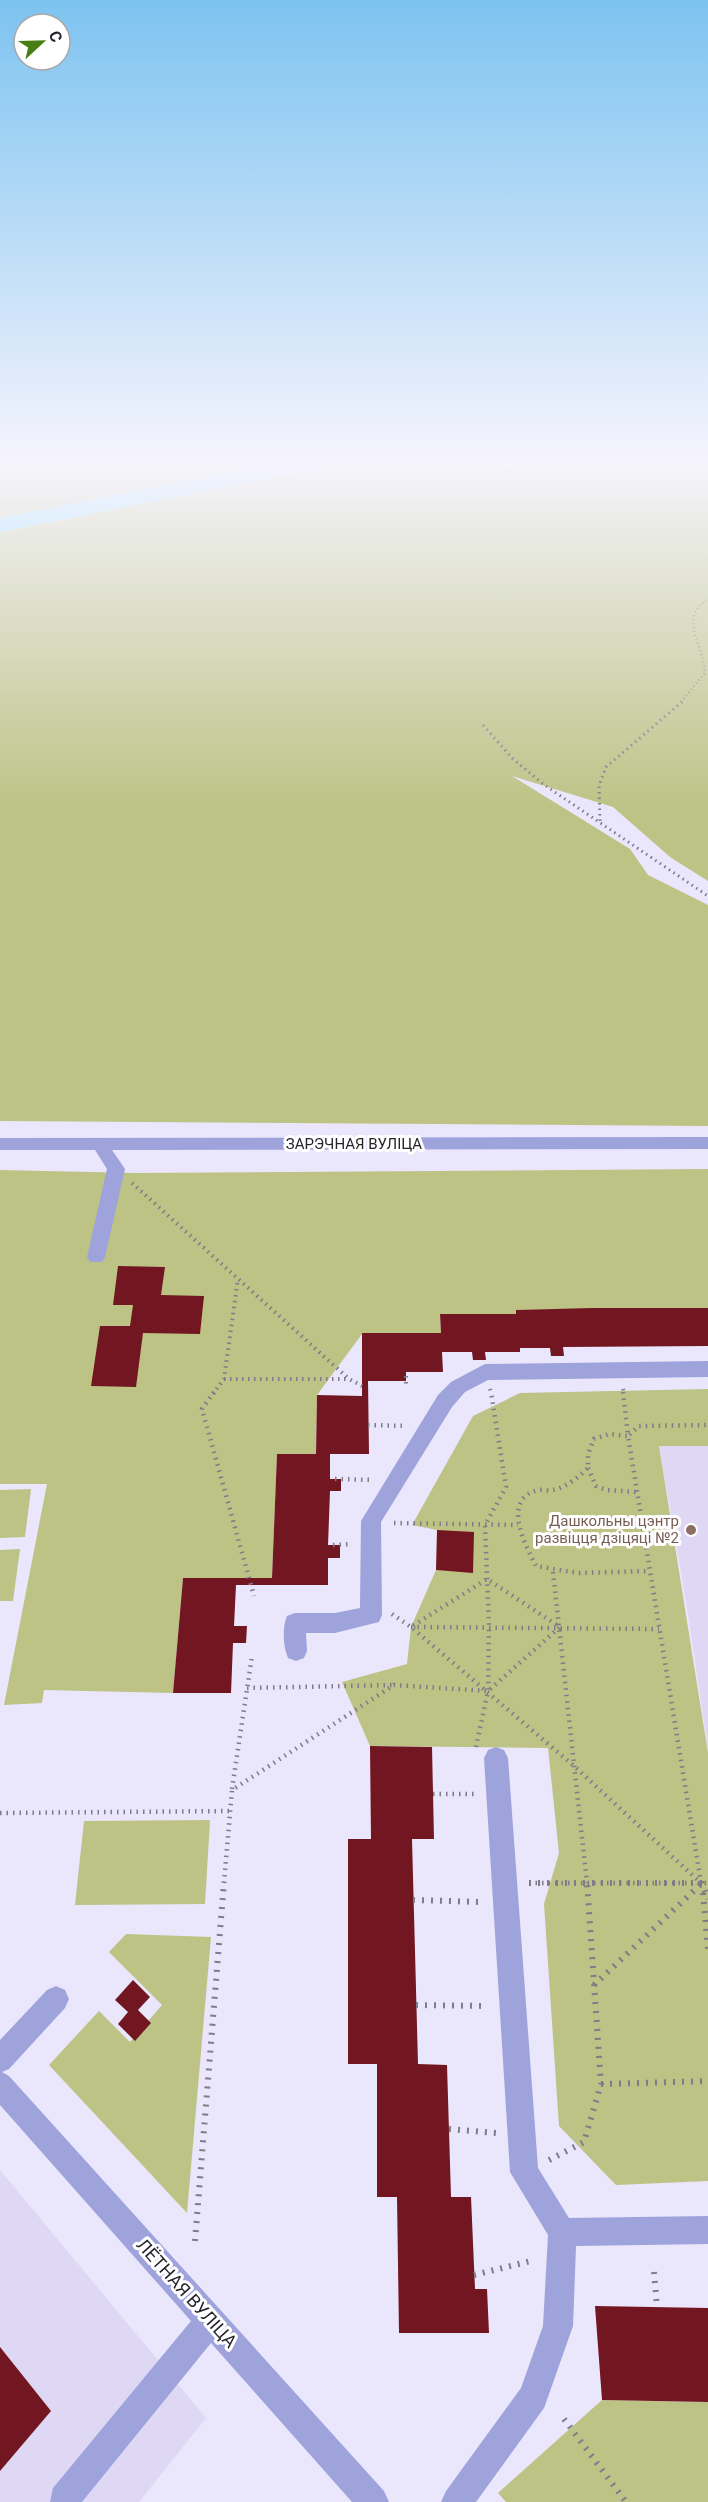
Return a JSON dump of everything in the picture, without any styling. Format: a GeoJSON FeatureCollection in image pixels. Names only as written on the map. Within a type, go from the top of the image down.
{"type":"FeatureCollection","features":[{"type":"Feature","properties":{"kind":"street","name":"ЗАРЭЧНАЯ ВУЛІЦА"},"geometry":{"type":"LineString","coordinates":[[0,1144],[708,1143]]}},
{"type":"Feature","properties":{"kind":"street"},"geometry":{"type":"LineString","coordinates":[[96,1257],[116,1169],[101,1145]]}},
{"type":"Feature","properties":{"kind":"street"},"geometry":{"type":"LineString","coordinates":[[296,1651],[295,1623],[335,1623],[371,1615],[371,1521],[446,1401],[458,1387],[488,1372],[708,1369]]}},
{"type":"Feature","properties":{"kind":"street"},"geometry":{"type":"LineString","coordinates":[[458,2502],[533,2397],[558,2326],[562,2232],[524,2172],[504,1883],[486,1753]]}},
{"type":"Feature","properties":{"kind":"street"},"geometry":{"type":"LineString","coordinates":[[0,2060],[56,1998]]}},
{"type":"Feature","properties":{"kind":"street","name":"ЛЁТНАЯ ВУЛІЦА"},"geometry":{"type":"LineString","coordinates":[[0,2085],[374,2502]]}},
{"type":"Feature","properties":{"kind":"street"},"geometry":{"type":"LineString","coordinates":[[562,2232],[708,2230]]}},
{"type":"Feature","properties":{"kind":"street"},"geometry":{"type":"LineString","coordinates":[[64,2499],[211,2320]]}},
{"type":"Feature","properties":{"kind":"path"},"geometry":{"type":"LineString","coordinates":[[600,822],[601,776],[610,762],[684,702],[705,674],[705,664],[693,633],[693,612],[700,603],[708,599]]}},
{"type":"Feature","properties":{"kind":"path"},"geometry":{"type":"LineString","coordinates":[[483,725],[502,752],[544,787],[600,822],[708,896]]}},
{"type":"Feature","properties":{"kind":"path"},"geometry":{"type":"LineString","coordinates":[[116,1169],[349,1379],[362,1386]]}},
{"type":"Feature","properties":{"kind":"path"},"geometry":{"type":"LineString","coordinates":[[238,1279],[224,1379],[202,1409],[254,1596]]}},
{"type":"Feature","properties":{"kind":"path"},"geometry":{"type":"LineString","coordinates":[[621,1371],[628,1436],[659,1629],[708,1899]]}},
{"type":"Feature","properties":{"kind":"path"},"geometry":{"type":"LineString","coordinates":[[486,1753],[489,1626],[485,1525],[506,1487],[488,1372]]}},
{"type":"Feature","properties":{"kind":"path"},"geometry":{"type":"LineString","coordinates":[[406,1376],[406,1386]]}},
{"type":"Feature","properties":{"kind":"path"},"geometry":{"type":"LineString","coordinates":[[224,1379],[349,1379]]}},
{"type":"Feature","properties":{"kind":"path"},"geometry":{"type":"LineString","coordinates":[[368,1425],[417,1427]]}},
{"type":"Feature","properties":{"kind":"path"},"geometry":{"type":"LineString","coordinates":[[637,1492],[606,1490],[596,1486],[588,1468],[588,1454],[594,1440],[609,1434],[628,1436],[639,1426],[708,1425]]}},
{"type":"Feature","properties":{"kind":"path"},"geometry":{"type":"LineString","coordinates":[[588,1468],[566,1485],[552,1490],[538,1490],[522,1501],[516,1513],[536,1566],[553,1572],[650,1571]]}},
{"type":"Feature","properties":{"kind":"path"},"geometry":{"type":"LineString","coordinates":[[335,1479],[384,1480]]}},
{"type":"Feature","properties":{"kind":"path"},"geometry":{"type":"LineString","coordinates":[[371,1521],[412,1525],[519,1525]]}},
{"type":"Feature","properties":{"kind":"path"},"geometry":{"type":"LineString","coordinates":[[524,2172],[584,2142],[601,2084],[587,1883],[553,1572]]}},
{"type":"Feature","properties":{"kind":"path"},"geometry":{"type":"LineString","coordinates":[[411,1627],[487,1579]]}},
{"type":"Feature","properties":{"kind":"path"},"geometry":{"type":"LineString","coordinates":[[487,1579],[560,1627]]}},
{"type":"Feature","properties":{"kind":"path"},"geometry":{"type":"LineString","coordinates":[[411,1627],[659,1629]]}},
{"type":"Feature","properties":{"kind":"path"},"geometry":{"type":"LineString","coordinates":[[411,1627],[488,1691],[705,1883],[708,1949]]}},
{"type":"Feature","properties":{"kind":"path"},"geometry":{"type":"LineString","coordinates":[[247,1688],[394,1685],[488,1691],[560,1627]]}},
{"type":"Feature","properties":{"kind":"path"},"geometry":{"type":"LineString","coordinates":[[195,2241],[232,1790],[252,1656]]}},
{"type":"Feature","properties":{"kind":"path"},"geometry":{"type":"LineString","coordinates":[[232,1790],[394,1685]]}},
{"type":"Feature","properties":{"kind":"path"},"geometry":{"type":"LineString","coordinates":[[433,1794],[479,1794]]}},
{"type":"Feature","properties":{"kind":"path"},"geometry":{"type":"LineString","coordinates":[[0,1813],[231,1811]]}},
{"type":"Feature","properties":{"kind":"path"},"geometry":{"type":"LineString","coordinates":[[504,1883],[705,1883]]}},
{"type":"Feature","properties":{"kind":"path"},"geometry":{"type":"LineString","coordinates":[[594,1985],[705,1883]]}},
{"type":"Feature","properties":{"kind":"path"},"geometry":{"type":"LineString","coordinates":[[413,1900],[482,1902]]}},
{"type":"Feature","properties":{"kind":"path"},"geometry":{"type":"LineString","coordinates":[[416,2005],[488,2006]]}},
{"type":"Feature","properties":{"kind":"path"},"geometry":{"type":"LineString","coordinates":[[601,2084],[708,2081]]}},
{"type":"Feature","properties":{"kind":"path"},"geometry":{"type":"LineString","coordinates":[[449,2129],[496,2133]]}},
{"type":"Feature","properties":{"kind":"path"},"geometry":{"type":"LineString","coordinates":[[474,2275],[536,2260]]}},
{"type":"Feature","properties":{"kind":"path"},"geometry":{"type":"LineString","coordinates":[[654,2272],[657,2307]]}},
{"type":"Feature","properties":{"kind":"path"},"geometry":{"type":"LineString","coordinates":[[564,2419],[626,2502]]}},
{"type":"Feature","properties":{"kind":"shaded area","name":"Дашкольны цэнтр развіцця дзіцяці №2"},"geometry":{"type":"Polygon","coordinates":[[[659,1445],[708,1446],[708,1749],[688,1614],[659,1445]]]}},
{"type":"Feature","properties":{"kind":"shaded area"},"geometry":{"type":"Polygon","coordinates":[[[0,2170],[206,2418],[139,2502],[0,2502],[0,2170]]]}},
{"type":"Feature","properties":{"kind":"green space"},"geometry":{"type":"Polygon","coordinates":[[[0,577],[708,577],[708,881],[670,857],[613,807],[512,776],[630,849],[648,875],[708,905],[708,1126],[0,1121],[0,577]]]}},
{"type":"Feature","properties":{"kind":"green space"},"geometry":{"type":"Polygon","coordinates":[[[708,1169],[708,1308],[516,1310],[516,1314],[440,1314],[441,1333],[362,1334],[317,1395],[316,1454],[277,1454],[272,1578],[183,1578],[173,1693],[44,1690],[42,1703],[4,1705],[47,1484],[0,1484],[0,1170],[135,1173],[708,1169]]]}},
{"type":"Feature","properties":{"kind":"green space"},"geometry":{"type":"Polygon","coordinates":[[[708,1389],[708,1446],[659,1446],[708,1753],[708,2181],[616,2185],[559,2126],[544,1904],[559,1853],[548,1748],[370,1746],[342,1682],[407,1664],[411,1627],[436,1570],[473,1572],[437,1530],[412,1525],[473,1416],[520,1393],[708,1389]]]}},
{"type":"Feature","properties":{"kind":"green space"},"geometry":{"type":"Polygon","coordinates":[[[31,1489],[25,1537],[0,1538],[0,1490],[31,1489]]]}},
{"type":"Feature","properties":{"kind":"green space"},"geometry":{"type":"Polygon","coordinates":[[[20,1549],[13,1601],[0,1601],[0,1550],[20,1549]]]}},
{"type":"Feature","properties":{"kind":"green space"},"geometry":{"type":"Polygon","coordinates":[[[210,1820],[205,1904],[75,1905],[84,1821],[210,1820]]]}},
{"type":"Feature","properties":{"kind":"green space"},"geometry":{"type":"Polygon","coordinates":[[[126,1934],[211,1937],[187,2213],[49,2065],[99,2011],[130,2042],[162,2005],[109,1952],[126,1934]]]}},
{"type":"Feature","properties":{"kind":"green space"},"geometry":{"type":"Polygon","coordinates":[[[602,2400],[708,2402],[708,2502],[506,2502],[498,2493],[602,2400]]]}},
{"type":"Feature","properties":{"kind":"building"},"geometry":{"type":"Polygon","coordinates":[[[118,1266],[165,1267],[161,1295],[204,1296],[200,1334],[143,1333],[136,1387],[91,1386],[100,1326],[130,1326],[133,1305],[113,1305],[118,1266]]]}},
{"type":"Feature","properties":{"kind":"building"},"geometry":{"type":"Polygon","coordinates":[[[708,1308],[708,1346],[563,1347],[564,1356],[551,1356],[550,1348],[520,1348],[520,1352],[485,1352],[486,1360],[473,1360],[472,1352],[442,1352],[443,1372],[406,1372],[406,1381],[368,1381],[369,1454],[330,1454],[330,1479],[341,1479],[341,1491],[330,1491],[328,1545],[340,1545],[340,1558],[328,1558],[328,1585],[236,1585],[234,1626],[247,1626],[246,1643],[233,1643],[231,1693],[173,1693],[183,1578],[272,1578],[277,1454],[316,1454],[317,1395],[362,1396],[362,1333],[441,1333],[440,1314],[516,1314],[516,1310],[708,1308]]]}},
{"type":"Feature","properties":{"kind":"building"},"geometry":{"type":"Polygon","coordinates":[[[437,1530],[474,1532],[473,1573],[436,1570],[437,1530]]]}},
{"type":"Feature","properties":{"kind":"building"},"geometry":{"type":"Polygon","coordinates":[[[370,1746],[432,1747],[434,1839],[412,1839],[418,2064],[447,2065],[451,2197],[471,2197],[475,2289],[487,2289],[489,2333],[399,2333],[397,2197],[377,2197],[377,2064],[348,2064],[348,1839],[371,1839],[370,1746]]]}},
{"type":"Feature","properties":{"kind":"building"},"geometry":{"type":"Polygon","coordinates":[[[133,1980],[150,1997],[138,2010],[151,2023],[135,2041],[118,2024],[128,2012],[115,2000],[133,1980]]]}},
{"type":"Feature","properties":{"kind":"building"},"geometry":{"type":"Polygon","coordinates":[[[595,2306],[708,2308],[708,2402],[602,2400],[595,2306]]]}},
{"type":"Feature","properties":{"kind":"building"},"geometry":{"type":"Polygon","coordinates":[[[0,2347],[51,2411],[0,2471],[0,2347]]]}},
{"type":"Feature","properties":{"kind":"place","name":"Дашкольны цэнтр развіцця дзіцяці №2"},"geometry":{"type":"Point","coordinates":[691,1530]}}]}
